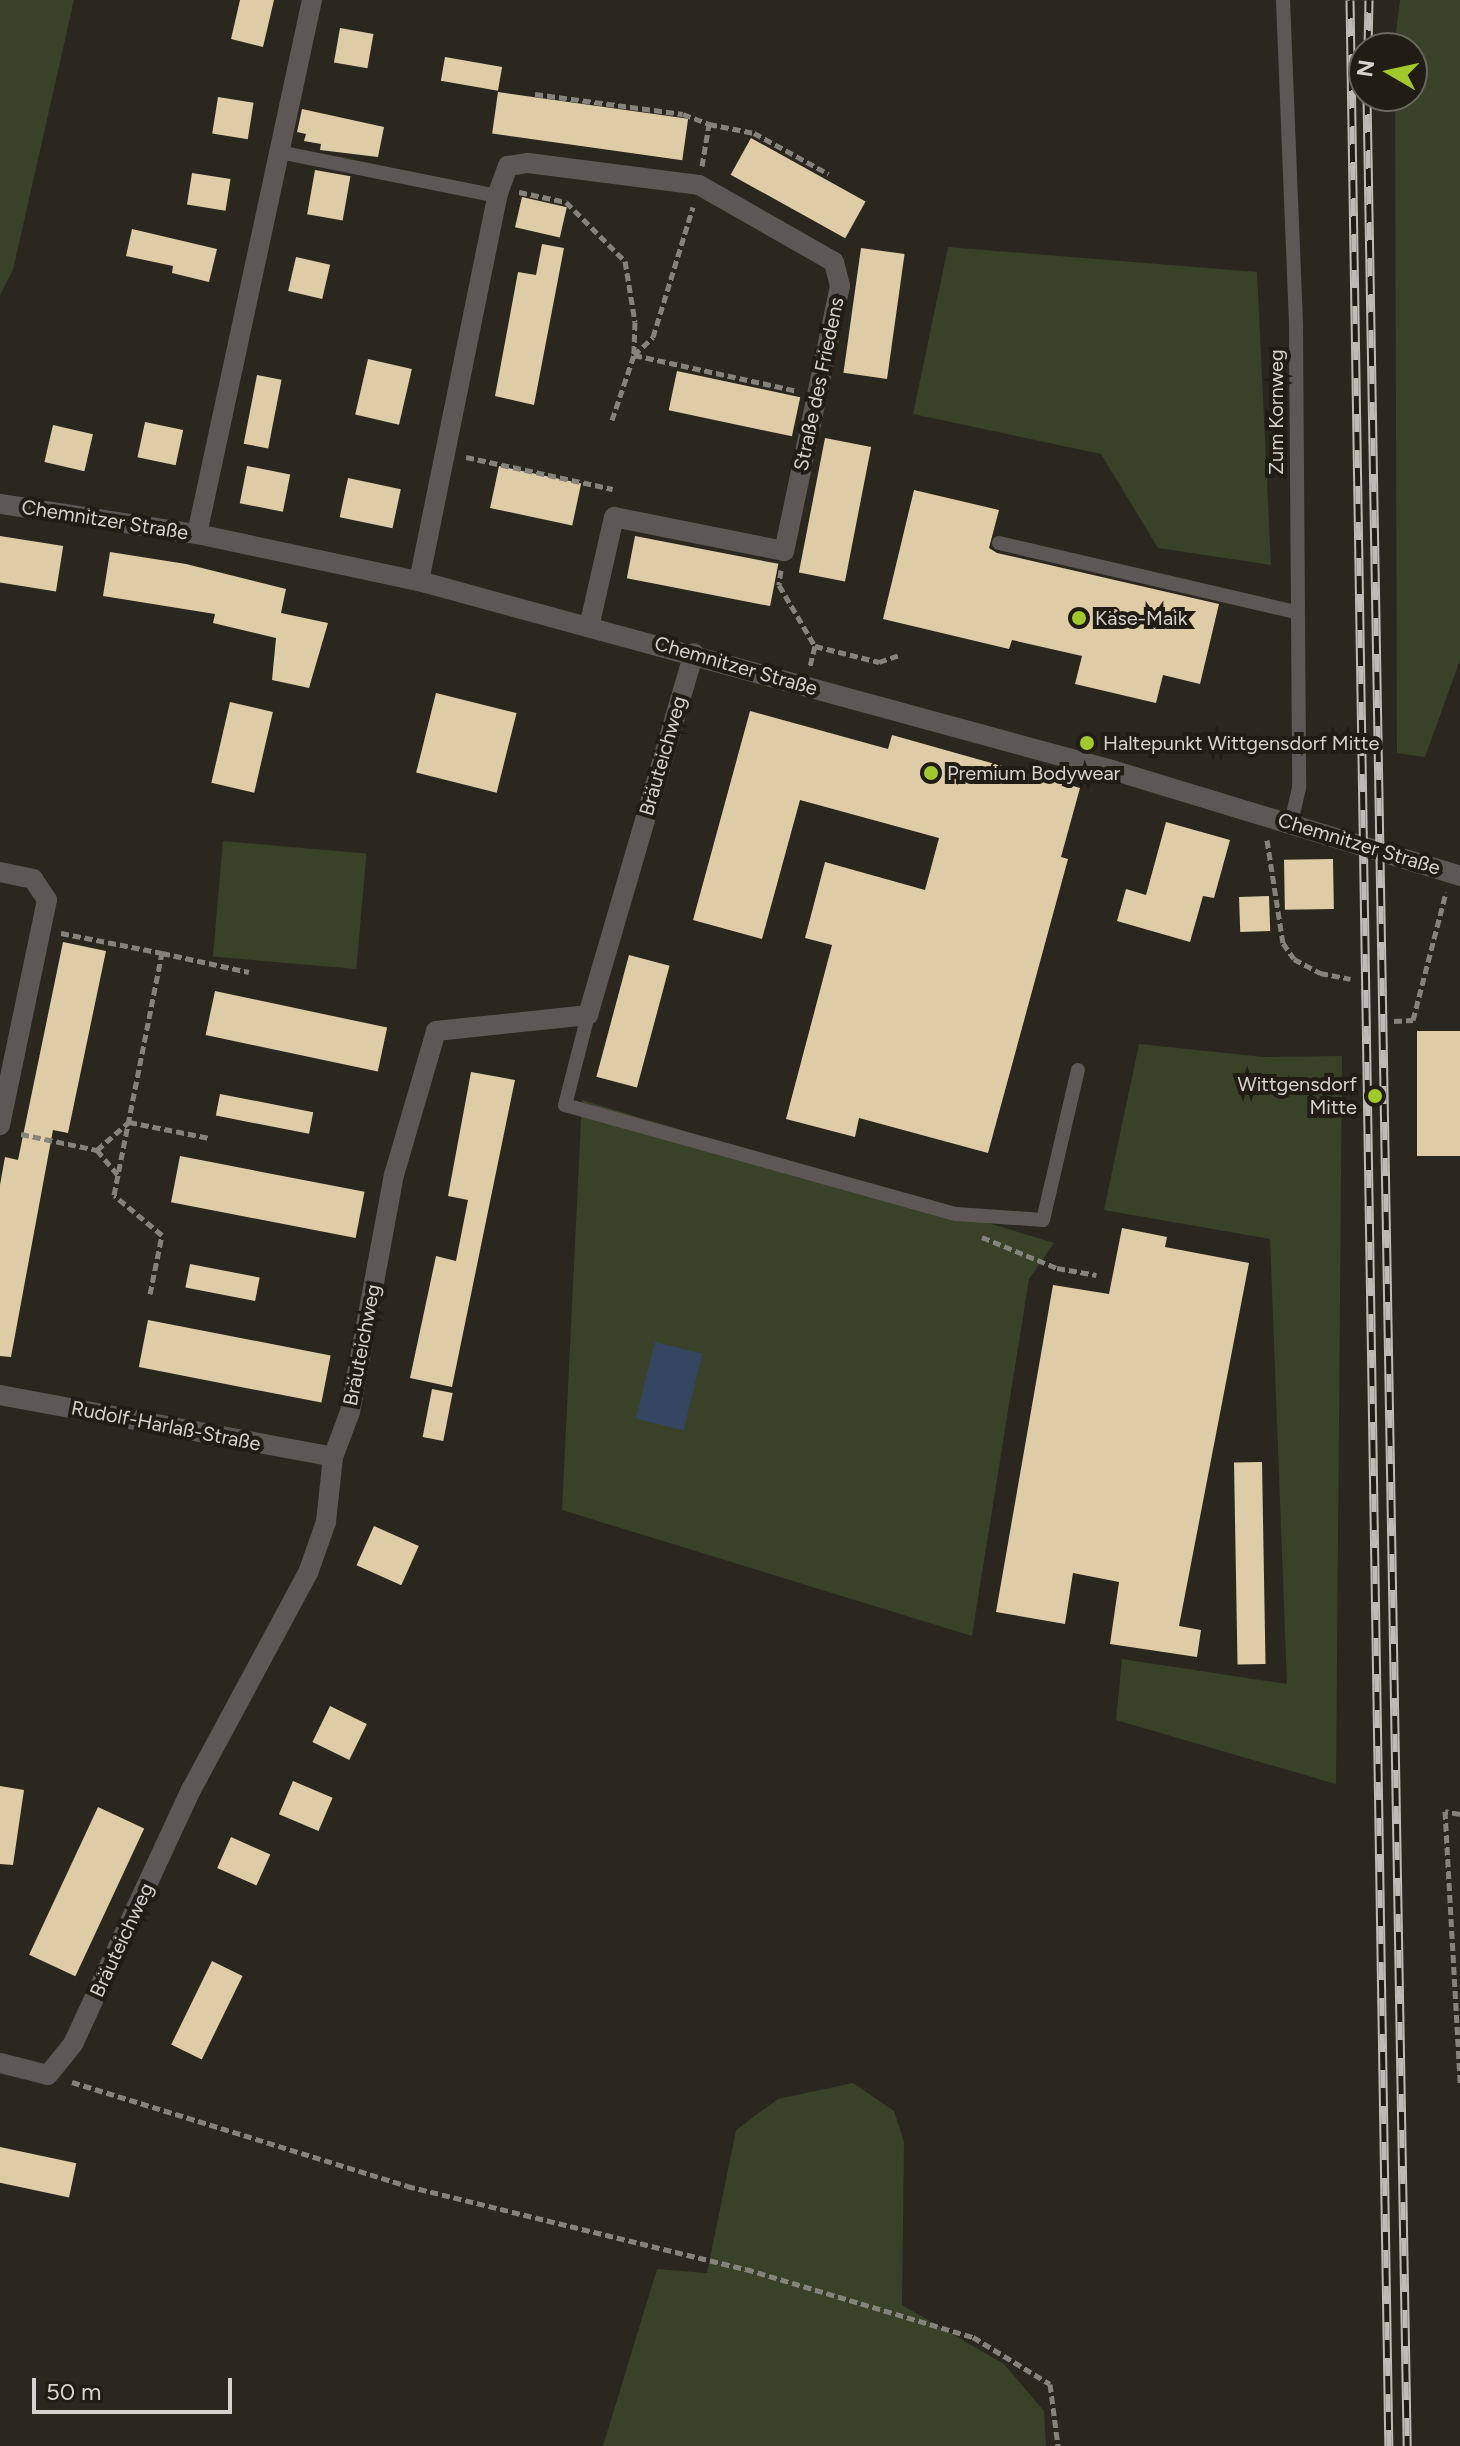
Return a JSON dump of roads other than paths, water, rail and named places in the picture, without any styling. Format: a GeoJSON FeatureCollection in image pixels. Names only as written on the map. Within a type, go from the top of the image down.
{"type":"FeatureCollection","features":[{"type":"Feature","properties":{"kind":"street"},"geometry":{"type":"LineString","coordinates":[[197,534],[312,0]]}},
{"type":"Feature","properties":{"kind":"street","name":"Straße des Friedens"},"geometry":{"type":"LineString","coordinates":[[498,192],[508,166],[528,163],[699,185],[834,262],[840,286],[784,551],[614,517],[589,627]]}},
{"type":"Feature","properties":{"kind":"street"},"geometry":{"type":"LineString","coordinates":[[419,581],[498,192]]}},
{"type":"Feature","properties":{"kind":"street","name":"Chemnitzer Straße"},"geometry":{"type":"LineString","coordinates":[[0,504],[197,534],[419,581],[694,653],[1265,815],[1455,875]]}},
{"type":"Feature","properties":{"kind":"street","name":"Bräuteichweg"},"geometry":{"type":"LineString","coordinates":[[0,2063],[48,2075],[73,2044],[191,1790],[308,1573],[326,1522],[333,1457],[350,1412],[394,1175],[436,1031],[588,1015],[694,653]]}},
{"type":"Feature","properties":{"kind":"street"},"geometry":{"type":"LineString","coordinates":[[0,872],[33,879],[47,900],[7,1129]]}},
{"type":"Feature","properties":{"kind":"street","name":"Rudolf-Harlaß-Straße"},"geometry":{"type":"LineString","coordinates":[[0,1395],[333,1457]]}},
{"type":"Feature","properties":{"kind":"lane","name":"Zum Kornweg"},"geometry":{"type":"LineString","coordinates":[[1283,0],[1296,327],[1299,788],[1291,824]]}},
{"type":"Feature","properties":{"kind":"lane"},"geometry":{"type":"LineString","coordinates":[[279,152],[498,192]]}},
{"type":"Feature","properties":{"kind":"lane"},"geometry":{"type":"LineString","coordinates":[[999,543],[1296,612]]}},
{"type":"Feature","properties":{"kind":"lane"},"geometry":{"type":"LineString","coordinates":[[588,1015],[565,1105],[956,1214],[1043,1220],[1078,1070]]}},
{"type":"Feature","properties":{"kind":"water"},"geometry":{"type":"Polygon","coordinates":[[[655,1342],[703,1354],[683,1431],[636,1419],[655,1342]]]}},
{"type":"Feature","properties":{"kind":"railway"},"geometry":{"type":"LineString","coordinates":[[1350,0],[1389,2446]]}},
{"type":"Feature","properties":{"kind":"railway"},"geometry":{"type":"LineString","coordinates":[[1368,32],[1369,0]]}},
{"type":"Feature","properties":{"kind":"railway"},"geometry":{"type":"LineString","coordinates":[[1367,112],[1407,2446]]}},
{"type":"Feature","properties":{"kind":"place","name":"Käse-Maik"},"geometry":{"type":"Point","coordinates":[1079,618]}},
{"type":"Feature","properties":{"kind":"place","name":"Haltepunkt Wittgensdorf Mitte"},"geometry":{"type":"Point","coordinates":[1087,743]}},
{"type":"Feature","properties":{"kind":"place","name":"Premium Bodywear"},"geometry":{"type":"Point","coordinates":[931,773]}},
{"type":"Feature","properties":{"kind":"place","name":"Wittgensdorf Mitte"},"geometry":{"type":"Point","coordinates":[1375,1096]}}]}
